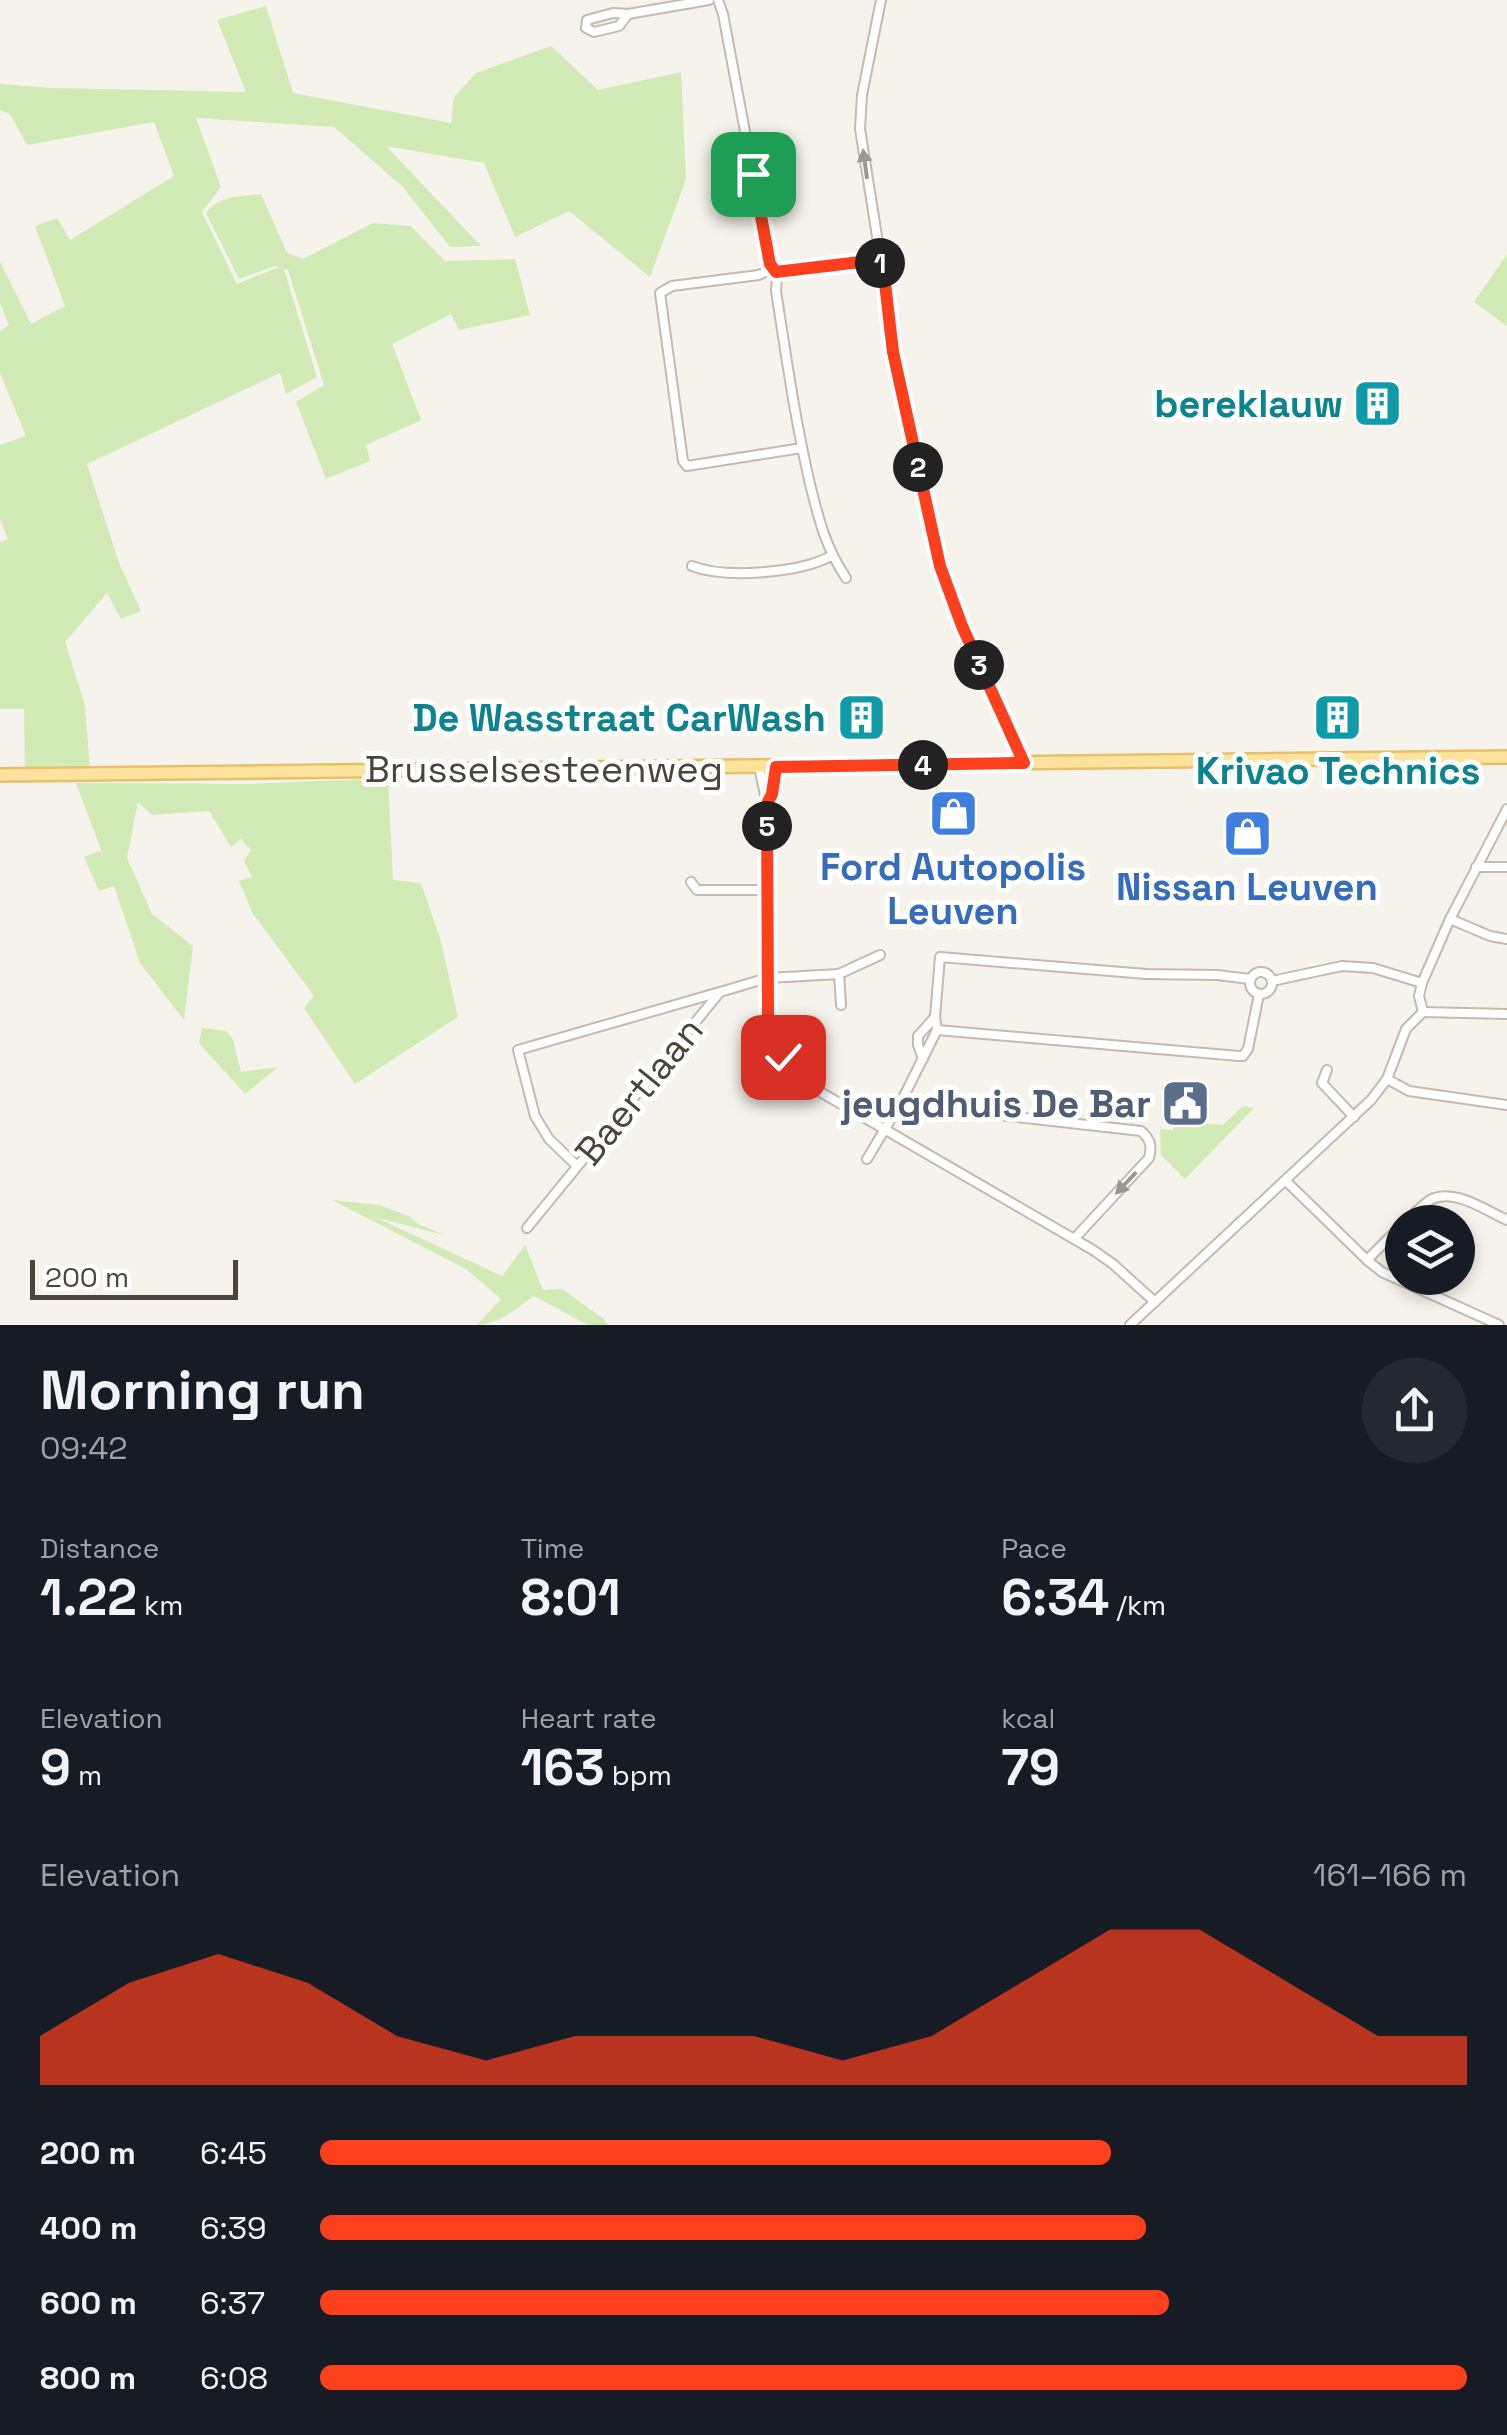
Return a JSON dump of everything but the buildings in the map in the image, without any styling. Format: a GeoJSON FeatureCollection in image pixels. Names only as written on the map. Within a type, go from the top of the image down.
{"type":"FeatureCollection","features":[{"type":"Feature","properties":{"kind":"main road","name":"Brusselsesteenweg"},"geometry":{"type":"LineString","coordinates":[[0,775],[1507,757]]}},
{"type":"Feature","properties":{"kind":"street"},"geometry":{"type":"LineString","coordinates":[[608,0],[612,13]]}},
{"type":"Feature","properties":{"kind":"street"},"geometry":{"type":"LineString","coordinates":[[628,14],[619,26],[594,32],[586,28],[587,20],[612,13],[628,14],[709,0]]}},
{"type":"Feature","properties":{"kind":"street"},"geometry":{"type":"LineString","coordinates":[[718,0],[770,264],[776,272],[802,448],[823,538],[846,578]]}},
{"type":"Feature","properties":{"kind":"street"},"geometry":{"type":"LineString","coordinates":[[877,260],[879,249],[860,129],[862,96],[880,0]]}},
{"type":"Feature","properties":{"kind":"street"},"geometry":{"type":"LineString","coordinates":[[802,448],[688,466],[683,461],[660,293],[666,288],[767,271],[877,260]]}},
{"type":"Feature","properties":{"kind":"street"},"geometry":{"type":"LineString","coordinates":[[877,260],[883,266],[893,352],[940,566],[962,626],[1024,763]]}},
{"type":"Feature","properties":{"kind":"street"},"geometry":{"type":"LineString","coordinates":[[692,566],[703,570],[765,572],[816,564],[831,556]]}},
{"type":"Feature","properties":{"kind":"street"},"geometry":{"type":"LineString","coordinates":[[760,767],[767,804],[768,1015],[773,1038],[783,1057],[797,1075],[822,1093],[1113,1264],[1155,1302]]}},
{"type":"Feature","properties":{"kind":"street"},"geometry":{"type":"LineString","coordinates":[[767,804],[776,767]]}},
{"type":"Feature","properties":{"kind":"street"},"geometry":{"type":"LineString","coordinates":[[1423,1012],[1422,984],[1450,919],[1507,808]]}},
{"type":"Feature","properties":{"kind":"street"},"geometry":{"type":"LineString","coordinates":[[1476,867],[1507,866]]}},
{"type":"Feature","properties":{"kind":"street"},"geometry":{"type":"LineString","coordinates":[[691,882],[697,890],[766,890]]}},
{"type":"Feature","properties":{"kind":"street"},"geometry":{"type":"LineString","coordinates":[[1450,919],[1490,936],[1507,938]]}},
{"type":"Feature","properties":{"kind":"street"},"geometry":{"type":"LineString","coordinates":[[841,1004],[839,974],[880,955]]}},
{"type":"Feature","properties":{"kind":"street"},"geometry":{"type":"LineString","coordinates":[[867,1159],[937,1030],[940,958],[1250,979]]}},
{"type":"Feature","properties":{"kind":"street"},"geometry":{"type":"LineString","coordinates":[[1272,981],[1342,966],[1373,968],[1422,984]]}},
{"type":"Feature","properties":{"kind":"street"},"geometry":{"type":"LineString","coordinates":[[1250,979],[1262,972],[1268,974],[1272,981],[1269,990],[1259,994]]}},
{"type":"Feature","properties":{"kind":"street","name":"Baertlaan"},"geometry":{"type":"LineString","coordinates":[[526,1228],[720,992],[767,978],[839,974]]}},
{"type":"Feature","properties":{"kind":"street"},"geometry":{"type":"LineString","coordinates":[[1250,979],[1251,988],[1259,994]]}},
{"type":"Feature","properties":{"kind":"street"},"geometry":{"type":"LineString","coordinates":[[578,1166],[548,1139],[535,1116],[518,1050],[720,992]]}},
{"type":"Feature","properties":{"kind":"street"},"geometry":{"type":"LineString","coordinates":[[937,1030],[1243,1056],[1248,1049],[1259,994]]}},
{"type":"Feature","properties":{"kind":"street"},"geometry":{"type":"LineString","coordinates":[[1130,1325],[1372,1100],[1387,1079],[1410,1022],[1423,1012],[1507,1014]]}},
{"type":"Feature","properties":{"kind":"street"},"geometry":{"type":"LineString","coordinates":[[923,1059],[918,1036],[935,1017]]}},
{"type":"Feature","properties":{"kind":"street"},"geometry":{"type":"LineString","coordinates":[[1327,1070],[1322,1084],[1354,1117]]}},
{"type":"Feature","properties":{"kind":"street"},"geometry":{"type":"LineString","coordinates":[[1387,1079],[1409,1091],[1507,1106]]}},
{"type":"Feature","properties":{"kind":"street"},"geometry":{"type":"LineString","coordinates":[[900,1104],[1141,1131],[1150,1140],[1149,1158],[1074,1239]]}},
{"type":"Feature","properties":{"kind":"street"},"geometry":{"type":"LineString","coordinates":[[1286,1180],[1382,1272],[1499,1325]]}},
{"type":"Feature","properties":{"kind":"street"},"geometry":{"type":"LineString","coordinates":[[1424,1205],[1443,1196],[1454,1196],[1474,1205]]}},
{"type":"Feature","properties":{"kind":"street"},"geometry":{"type":"LineString","coordinates":[[1475,1206],[1507,1220]]}},
{"type":"Feature","properties":{"kind":"street"},"geometry":{"type":"LineString","coordinates":[[1367,1260],[1385,1242]]}},
{"type":"Feature","properties":{"kind":"green space"},"geometry":{"type":"Polygon","coordinates":[[[266,6],[293,93],[451,123],[454,97],[476,73],[551,46],[598,90],[681,72],[686,179],[650,277],[569,211],[515,237],[484,163],[386,146],[481,246],[450,247],[403,187],[334,127],[196,118],[221,187],[202,212],[237,284],[279,267],[239,279],[206,213],[224,200],[261,194],[287,253],[303,259],[373,223],[411,226],[445,261],[515,259],[530,315],[459,330],[451,314],[392,344],[421,420],[366,445],[370,461],[326,479],[296,402],[324,385],[288,270],[284,269],[317,377],[286,394],[280,373],[87,464],[119,563],[141,611],[121,619],[107,593],[65,642],[85,705],[90,769],[25,772],[24,709],[0,709],[0,542],[8,539],[0,519],[0,445],[26,436],[0,373],[0,331],[9,325],[0,303],[0,262],[31,324],[65,306],[35,226],[57,218],[70,240],[174,176],[154,122],[27,145],[10,114],[0,110],[0,84],[246,92],[217,20],[266,6]]]}},
{"type":"Feature","properties":{"kind":"green space"},"geometry":{"type":"Polygon","coordinates":[[[1507,254],[1507,326],[1474,302],[1507,254]]]}},
{"type":"Feature","properties":{"kind":"green space"},"geometry":{"type":"Polygon","coordinates":[[[388,778],[393,880],[421,883],[440,938],[458,1017],[355,1084],[304,1008],[314,996],[253,914],[239,881],[252,877],[244,861],[251,850],[241,839],[231,847],[209,811],[152,815],[138,802],[127,858],[152,914],[193,946],[184,1020],[140,963],[114,886],[99,891],[84,857],[100,851],[103,855],[76,783],[250,784],[388,778]]]}},
{"type":"Feature","properties":{"kind":"green space"},"geometry":{"type":"Polygon","coordinates":[[[202,1028],[226,1031],[233,1040],[241,1072],[278,1067],[245,1094],[199,1043],[202,1028]]]}},
{"type":"Feature","properties":{"kind":"green space"},"geometry":{"type":"Polygon","coordinates":[[[1243,1106],[1254,1108],[1185,1179],[1161,1155],[1160,1129],[1173,1130],[1175,1110],[1203,1113],[1203,1123],[1223,1125],[1243,1106]]]}},
{"type":"Feature","properties":{"kind":"green space"},"geometry":{"type":"Polygon","coordinates":[[[332,1200],[379,1205],[409,1216],[444,1235],[375,1217],[502,1276],[525,1245],[543,1290],[562,1289],[608,1325],[588,1325],[534,1296],[500,1319],[477,1325],[501,1299],[466,1269],[332,1200]]]}},
{"type":"Feature","properties":{"kind":"place","name":"bereklauw"},"geometry":{"type":"Point","coordinates":[1378,404]}},
{"type":"Feature","properties":{"kind":"place","name":"Krivao Technics"},"geometry":{"type":"Point","coordinates":[1338,717]}},
{"type":"Feature","properties":{"kind":"place","name":"De Wasstraat CarWash"},"geometry":{"type":"Point","coordinates":[861,718]}},
{"type":"Feature","properties":{"kind":"place","name":"Ford Autopolis Leuven"},"geometry":{"type":"Point","coordinates":[953,813]}},
{"type":"Feature","properties":{"kind":"place","name":"Nissan Leuven"},"geometry":{"type":"Point","coordinates":[1247,833]}},
{"type":"Feature","properties":{"kind":"place","name":"jeugdhuis De Bar"},"geometry":{"type":"Point","coordinates":[1186,1104]}},
{"type":"Feature","properties":{"kind":"route"},"geometry":{"type":"LineString","coordinates":[[753,174],[770,264],[776,272],[877,260],[883,266],[893,352],[940,566],[962,626],[1024,763],[776,767],[767,804],[768,1015],[773,1038],[783,1057]]}}]}
